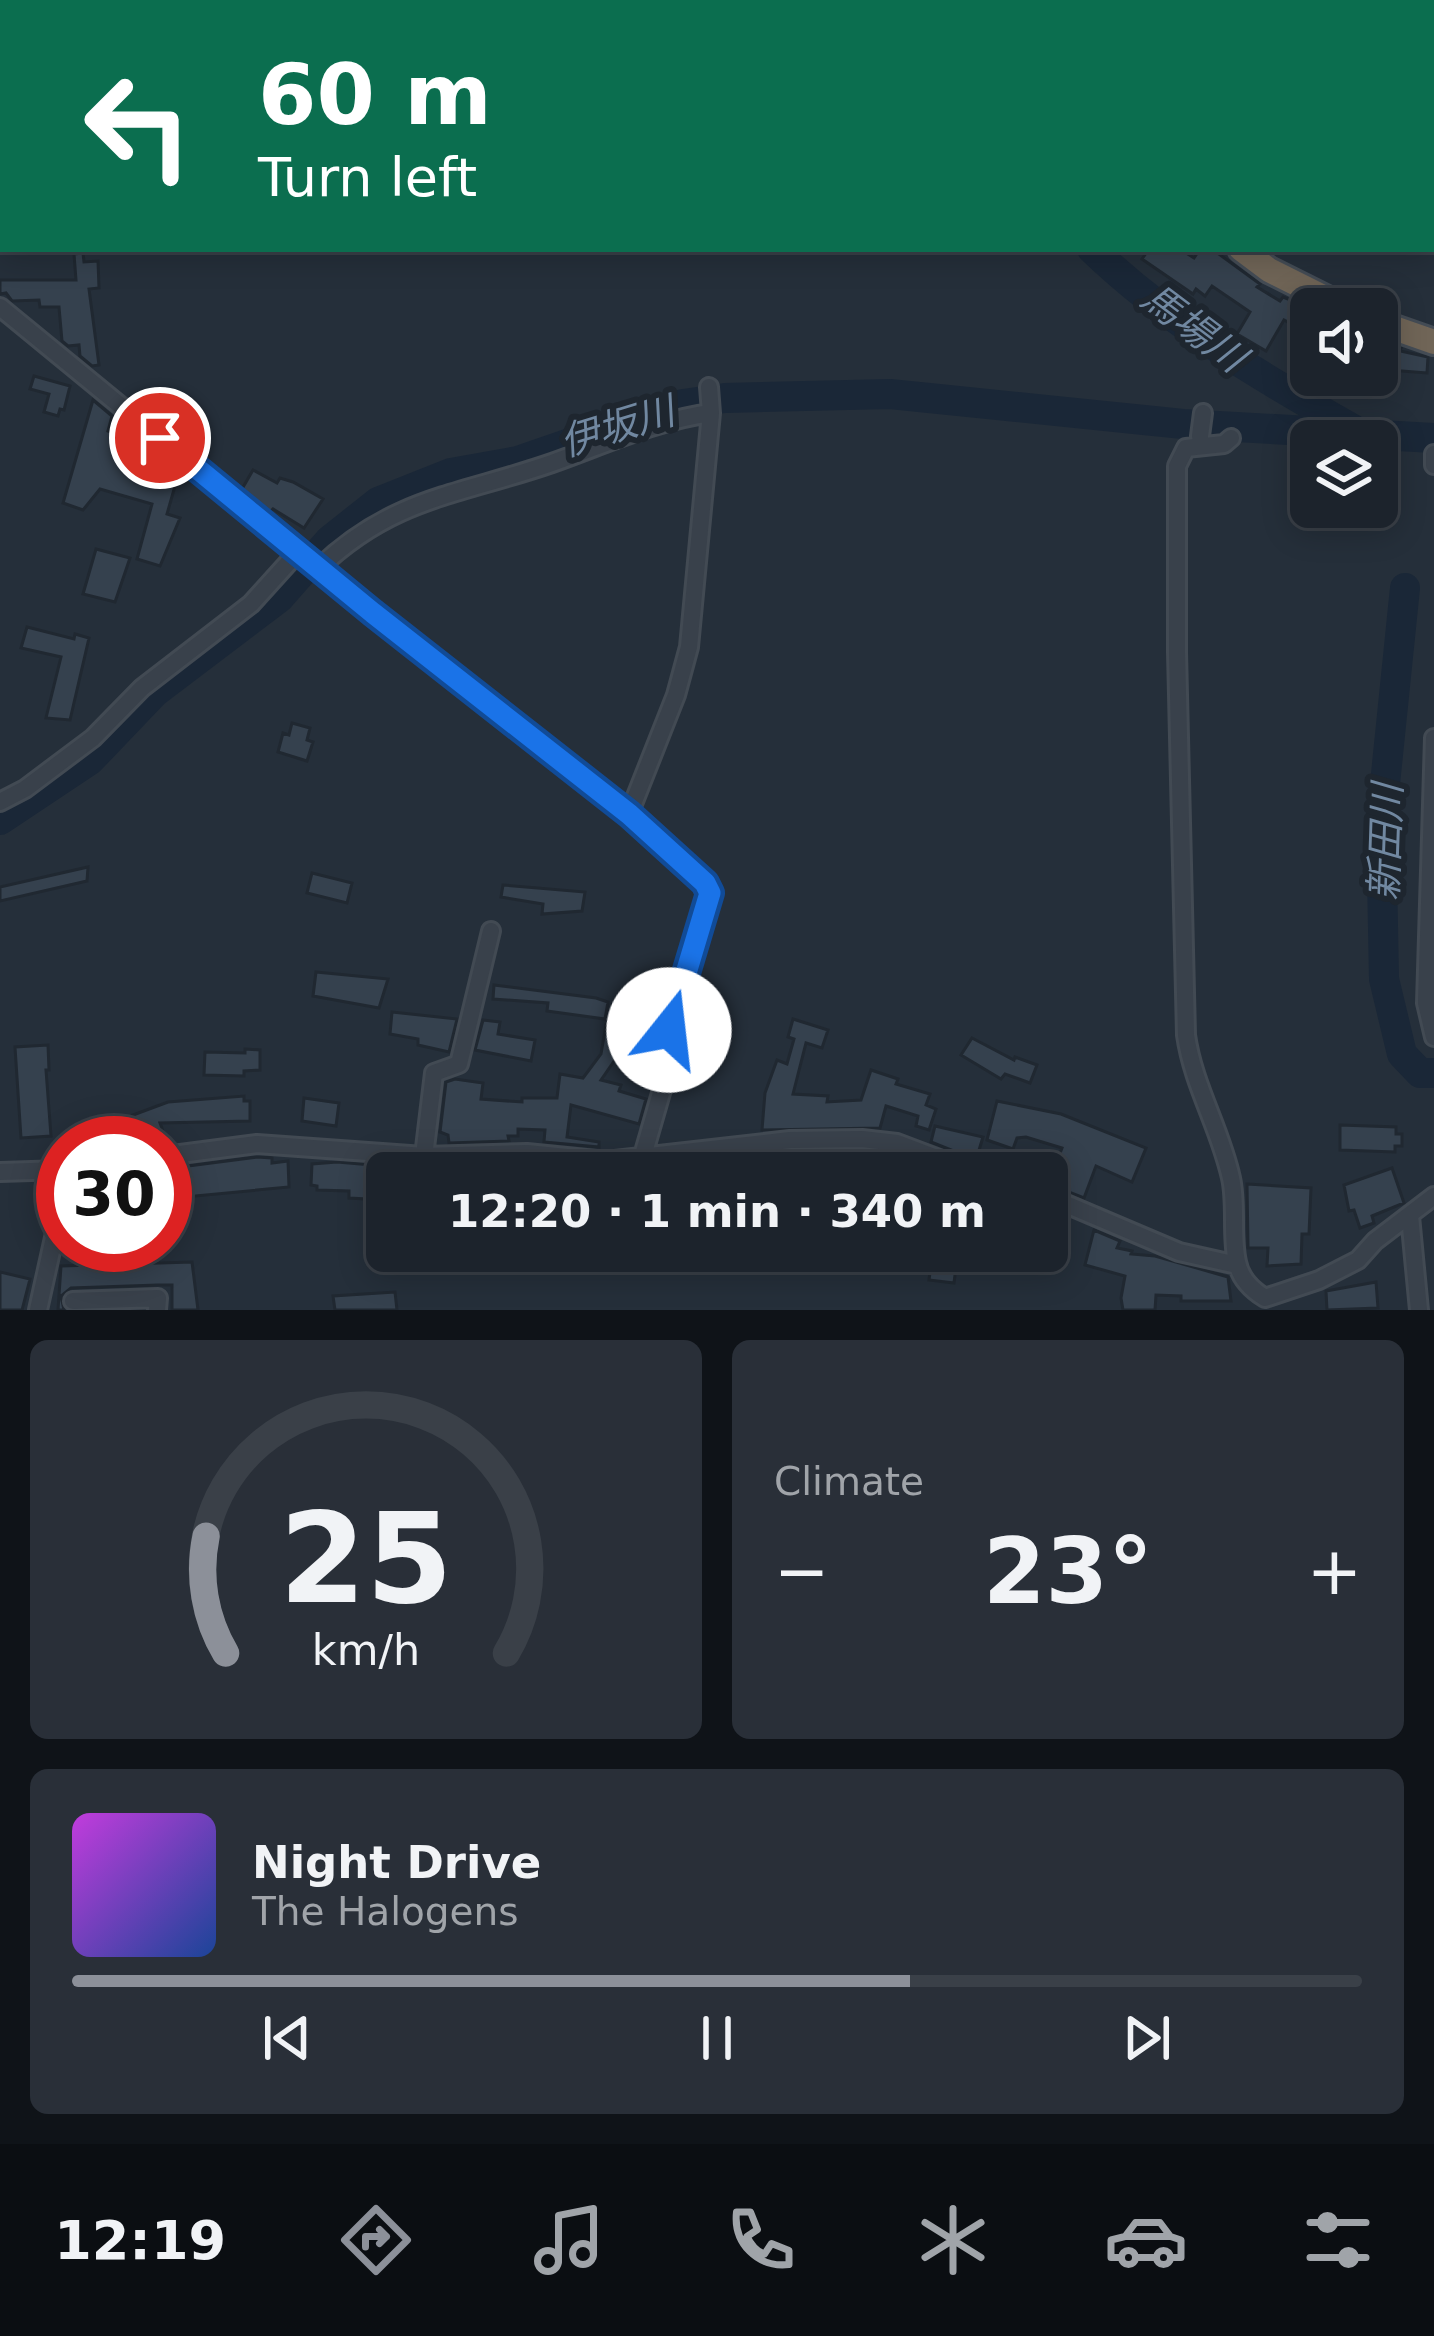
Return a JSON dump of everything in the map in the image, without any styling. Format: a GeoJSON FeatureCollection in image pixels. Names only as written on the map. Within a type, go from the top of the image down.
{"type":"FeatureCollection","features":[{"type":"Feature","properties":{"kind":"highway"},"geometry":{"type":"LineString","coordinates":[[1245,252],[1305,288]]}},
{"type":"Feature","properties":{"kind":"highway"},"geometry":{"type":"LineString","coordinates":[[1398,329],[1434,342]]}},
{"type":"Feature","properties":{"kind":"street"},"geometry":{"type":"LineString","coordinates":[[0,307],[308,560],[629,814],[705,883],[710,893],[669,1030],[663,1086],[644,1152]]}},
{"type":"Feature","properties":{"kind":"street"},"geometry":{"type":"LineString","coordinates":[[0,802],[58,766],[142,688],[308,560],[395,512],[664,424],[710,400],[689,647],[676,695],[629,814]]}},
{"type":"Feature","properties":{"kind":"street"},"geometry":{"type":"LineString","coordinates":[[1231,438],[1224,444],[1186,448],[1177,466],[1177,652],[1186,1035],[1191,1066],[1213,1112],[1216,1138],[1231,1175],[1237,1265],[1251,1288],[1265,1298],[1319,1280],[1358,1260],[1434,1196]]}},
{"type":"Feature","properties":{"kind":"street"},"geometry":{"type":"LineString","coordinates":[[1434,738],[1426,982],[1434,1037]]}},
{"type":"Feature","properties":{"kind":"street"},"geometry":{"type":"LineString","coordinates":[[424,1152],[434,1073],[459,1064],[490,931]]}},
{"type":"Feature","properties":{"kind":"street"},"geometry":{"type":"LineString","coordinates":[[697,1152],[790,1140],[862,1139],[897,1143],[921,1152]]}},
{"type":"Feature","properties":{"kind":"street"},"geometry":{"type":"LineString","coordinates":[[192,1152],[257,1144],[368,1152]]}},
{"type":"Feature","properties":{"kind":"street"},"geometry":{"type":"LineString","coordinates":[[0,1172],[36,1171]]}},
{"type":"Feature","properties":{"kind":"street"},"geometry":{"type":"LineString","coordinates":[[1068,1205],[1179,1252],[1237,1265]]}},
{"type":"Feature","properties":{"kind":"street"},"geometry":{"type":"LineString","coordinates":[[1410,1216],[1419,1310]]}},
{"type":"Feature","properties":{"kind":"street"},"geometry":{"type":"LineString","coordinates":[[38,1310],[46,1272]]}},
{"type":"Feature","properties":{"kind":"street"},"geometry":{"type":"LineString","coordinates":[[74,1301],[158,1298],[157,1310]]}},
{"type":"Feature","properties":{"kind":"building"},"geometry":{"type":"Polygon","coordinates":[[[1147,252],[1185,252],[1194,258],[1198,252],[1216,252],[1260,284],[1257,287],[1280,301],[1283,297],[1290,300],[1290,323],[1284,320],[1266,351],[1237,334],[1250,312],[1212,286],[1205,296],[1196,289],[1193,294],[1142,259],[1147,252]]]}},
{"type":"Feature","properties":{"kind":"building"},"geometry":{"type":"Polygon","coordinates":[[[83,253],[84,262],[98,261],[99,288],[89,289],[99,365],[92,366],[80,356],[79,345],[62,341],[59,307],[40,307],[39,300],[12,301],[6,293],[0,294],[0,280],[76,280],[74,254],[83,253]]]}},
{"type":"Feature","properties":{"kind":"building"},"geometry":{"type":"Polygon","coordinates":[[[1398,347],[1428,357],[1427,373],[1398,371],[1398,347]]]}},
{"type":"Feature","properties":{"kind":"building"},"geometry":{"type":"Polygon","coordinates":[[[34,376],[70,386],[58,416],[44,412],[49,394],[30,389],[34,376]]]}},
{"type":"Feature","properties":{"kind":"building"},"geometry":{"type":"Polygon","coordinates":[[[93,400],[112,416],[108,431],[149,446],[144,462],[179,472],[167,514],[180,518],[160,566],[137,559],[152,504],[100,489],[83,510],[63,503],[93,400]]]}},
{"type":"Feature","properties":{"kind":"building"},"geometry":{"type":"Polygon","coordinates":[[[253,470],[277,483],[280,478],[293,482],[323,499],[304,528],[273,509],[270,512],[242,489],[253,470]]]}},
{"type":"Feature","properties":{"kind":"building"},"geometry":{"type":"Polygon","coordinates":[[[96,549],[130,558],[115,602],[83,594],[96,549]]]}},
{"type":"Feature","properties":{"kind":"building"},"geometry":{"type":"Polygon","coordinates":[[[27,627],[74,639],[75,634],[89,638],[70,720],[46,718],[61,657],[21,648],[27,627]]]}},
{"type":"Feature","properties":{"kind":"building"},"geometry":{"type":"Polygon","coordinates":[[[292,723],[310,728],[307,740],[313,742],[307,761],[278,752],[283,733],[289,735],[292,723]]]}},
{"type":"Feature","properties":{"kind":"building"},"geometry":{"type":"Polygon","coordinates":[[[88,867],[87,881],[0,901],[0,887],[88,867]]]}},
{"type":"Feature","properties":{"kind":"building"},"geometry":{"type":"Polygon","coordinates":[[[312,873],[352,883],[347,903],[307,893],[312,873]]]}},
{"type":"Feature","properties":{"kind":"building"},"geometry":{"type":"Polygon","coordinates":[[[503,885],[585,892],[582,911],[542,914],[543,904],[501,897],[503,885]]]}},
{"type":"Feature","properties":{"kind":"building"},"geometry":{"type":"Polygon","coordinates":[[[316,972],[388,979],[379,1008],[313,996],[316,972]]]}},
{"type":"Feature","properties":{"kind":"building"},"geometry":{"type":"Polygon","coordinates":[[[494,985],[596,998],[608,1002],[605,1019],[547,1011],[548,1003],[493,999],[494,985]]]}},
{"type":"Feature","properties":{"kind":"building"},"geometry":{"type":"Polygon","coordinates":[[[392,1012],[457,1019],[449,1052],[390,1034],[392,1012]]]}},
{"type":"Feature","properties":{"kind":"building"},"geometry":{"type":"Polygon","coordinates":[[[793,1019],[828,1030],[822,1048],[806,1043],[793,1094],[828,1096],[827,1102],[861,1100],[871,1070],[930,1094],[926,1105],[936,1109],[929,1130],[916,1126],[918,1116],[886,1106],[880,1128],[762,1130],[765,1093],[777,1060],[787,1064],[794,1039],[788,1037],[793,1019]]]}},
{"type":"Feature","properties":{"kind":"building"},"geometry":{"type":"Polygon","coordinates":[[[483,1020],[500,1022],[498,1034],[535,1040],[531,1061],[475,1050],[483,1020]]]}},
{"type":"Feature","properties":{"kind":"building"},"geometry":{"type":"Polygon","coordinates":[[[606,1025],[655,1039],[651,1064],[617,1057],[601,1080],[646,1099],[639,1124],[571,1105],[567,1137],[599,1142],[599,1147],[544,1142],[545,1130],[518,1129],[518,1136],[508,1136],[509,1141],[449,1143],[448,1135],[440,1132],[446,1082],[483,1083],[481,1099],[557,1098],[560,1074],[583,1078],[601,1054],[606,1025]]]}},
{"type":"Feature","properties":{"kind":"building"},"geometry":{"type":"Polygon","coordinates":[[[972,1038],[1014,1060],[1037,1065],[1030,1083],[1005,1074],[1001,1079],[961,1055],[972,1038]]]}},
{"type":"Feature","properties":{"kind":"building"},"geometry":{"type":"Polygon","coordinates":[[[48,1045],[49,1116],[36,1116],[36,1137],[21,1138],[15,1047],[48,1045]]]}},
{"type":"Feature","properties":{"kind":"building"},"geometry":{"type":"Polygon","coordinates":[[[245,1049],[260,1050],[260,1070],[244,1071],[244,1076],[204,1075],[205,1052],[245,1053],[245,1049]]]}},
{"type":"Feature","properties":{"kind":"building"},"geometry":{"type":"Polygon","coordinates":[[[244,1096],[244,1101],[250,1101],[250,1121],[192,1122],[192,1116],[130,1116],[168,1102],[244,1096]]]}},
{"type":"Feature","properties":{"kind":"building"},"geometry":{"type":"Polygon","coordinates":[[[304,1098],[339,1103],[336,1126],[302,1121],[304,1098]]]}},
{"type":"Feature","properties":{"kind":"building"},"geometry":{"type":"Polygon","coordinates":[[[997,1101],[1061,1114],[1146,1148],[1132,1182],[1096,1166],[1084,1198],[1068,1192],[1068,1152],[1060,1152],[1062,1148],[1026,1137],[1017,1138],[1013,1149],[987,1140],[997,1101]]]}},
{"type":"Feature","properties":{"kind":"building"},"geometry":{"type":"Polygon","coordinates":[[[1340,1125],[1396,1127],[1396,1134],[1402,1134],[1402,1146],[1395,1146],[1395,1152],[1340,1150],[1340,1125]]]}},
{"type":"Feature","properties":{"kind":"building"},"geometry":{"type":"Polygon","coordinates":[[[935,1126],[983,1137],[978,1152],[956,1152],[931,1142],[935,1126]]]}},
{"type":"Feature","properties":{"kind":"building"},"geometry":{"type":"Polygon","coordinates":[[[257,1157],[272,1158],[272,1163],[288,1161],[289,1187],[192,1196],[192,1165],[257,1157]]]}},
{"type":"Feature","properties":{"kind":"building"},"geometry":{"type":"Polygon","coordinates":[[[312,1164],[366,1164],[366,1199],[349,1198],[349,1191],[317,1190],[311,1185],[312,1164]]]}},
{"type":"Feature","properties":{"kind":"building"},"geometry":{"type":"Polygon","coordinates":[[[1392,1168],[1404,1203],[1372,1216],[1374,1223],[1360,1228],[1354,1210],[1349,1211],[1344,1185],[1392,1168]]]}},
{"type":"Feature","properties":{"kind":"building"},"geometry":{"type":"Polygon","coordinates":[[[1247,1184],[1311,1188],[1309,1234],[1302,1234],[1301,1264],[1267,1266],[1268,1248],[1248,1248],[1247,1184]]]}},
{"type":"Feature","properties":{"kind":"building"},"geometry":{"type":"Polygon","coordinates":[[[1094,1230],[1120,1241],[1117,1248],[1131,1254],[1228,1277],[1231,1301],[1181,1301],[1181,1296],[1156,1295],[1155,1310],[1123,1310],[1125,1276],[1085,1265],[1094,1230]]]}},
{"type":"Feature","properties":{"kind":"building"},"geometry":{"type":"Polygon","coordinates":[[[192,1262],[198,1310],[172,1310],[172,1285],[158,1285],[71,1288],[61,1296],[64,1310],[58,1310],[61,1272],[192,1272],[192,1262]]]}},
{"type":"Feature","properties":{"kind":"building"},"geometry":{"type":"Polygon","coordinates":[[[0,1272],[30,1279],[22,1310],[0,1310],[0,1272]]]}},
{"type":"Feature","properties":{"kind":"building"},"geometry":{"type":"Polygon","coordinates":[[[930,1272],[955,1272],[954,1283],[929,1280],[930,1272]]]}},
{"type":"Feature","properties":{"kind":"building"},"geometry":{"type":"Polygon","coordinates":[[[1376,1282],[1378,1308],[1327,1310],[1326,1291],[1376,1282]]]}},
{"type":"Feature","properties":{"kind":"building"},"geometry":{"type":"Polygon","coordinates":[[[395,1292],[397,1310],[335,1310],[333,1296],[395,1292]]]}},
{"type":"Feature","properties":{"kind":"waterway","name":"馬場川"},"geometry":{"type":"LineString","coordinates":[[1095,252],[1184,325],[1338,420]]}},
{"type":"Feature","properties":{"kind":"waterway","name":"伊坂川"},"geometry":{"type":"LineString","coordinates":[[0,820],[90,760],[155,692],[279,598],[330,540],[378,502],[451,473],[518,461],[683,404],[725,398],[890,394],[1183,424],[1434,438]]}},
{"type":"Feature","properties":{"kind":"waterway","name":"新田川"},"geometry":{"type":"LineString","coordinates":[[1405,588],[1381,823],[1384,979],[1402,1054],[1420,1073],[1434,1073]]}},
{"type":"Feature","properties":{"kind":"route"},"geometry":{"type":"LineString","coordinates":[[160,438],[629,814],[705,883],[710,893],[669,1030]]}}]}
